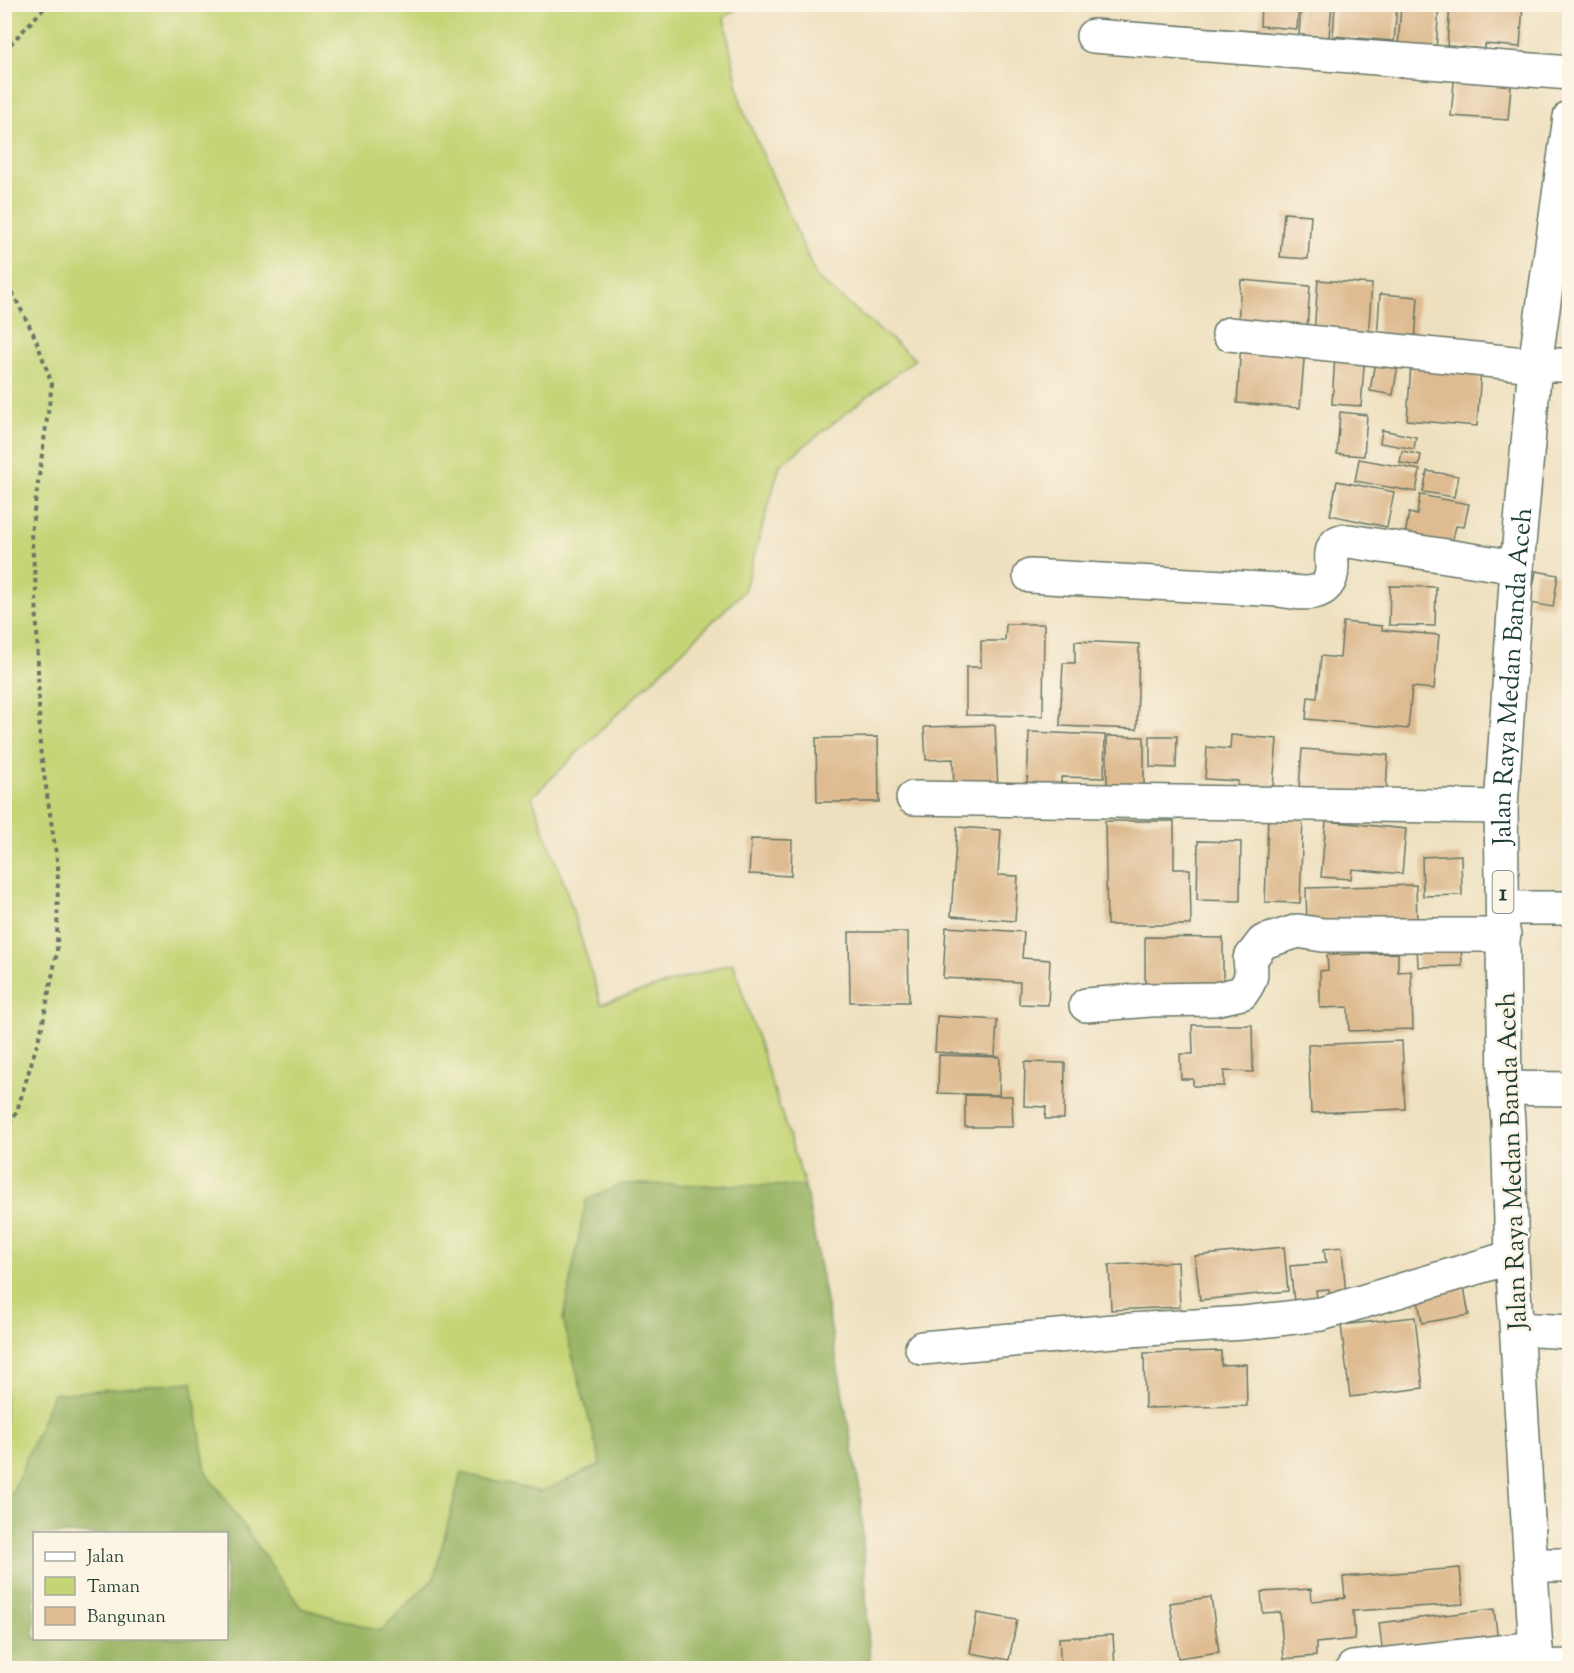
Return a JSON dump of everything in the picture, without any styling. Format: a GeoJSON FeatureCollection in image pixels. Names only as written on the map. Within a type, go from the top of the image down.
{"type":"FeatureCollection","features":[{"type":"Feature","properties":{"kind":"main road"},"geometry":{"type":"LineString","coordinates":[[1093,36],[1569,74]]}},
{"type":"Feature","properties":{"kind":"main road","name":"Jalan Raya Medan Banda Aceh"},"geometry":{"type":"LineString","coordinates":[[1537,1661],[1512,1257],[1505,1088],[1501,807],[1517,567],[1535,365],[1569,117]]}},
{"type":"Feature","properties":{"kind":"main road"},"geometry":{"type":"LineString","coordinates":[[1229,334],[1535,365],[1569,365]]}},
{"type":"Feature","properties":{"kind":"main road"},"geometry":{"type":"LineString","coordinates":[[1030,576],[1268,589],[1312,594],[1328,583],[1332,573],[1332,555],[1335,545],[1338,542],[1349,541],[1517,567]]}},
{"type":"Feature","properties":{"kind":"main road"},"geometry":{"type":"LineString","coordinates":[[913,798],[1501,807]]}},
{"type":"Feature","properties":{"kind":"main road"},"geometry":{"type":"LineString","coordinates":[[1086,1005],[1150,1000],[1215,999],[1242,993],[1252,975],[1250,959],[1263,942],[1298,931],[1323,935],[1503,921],[1569,908]]}},
{"type":"Feature","properties":{"kind":"main road"},"geometry":{"type":"LineString","coordinates":[[1505,1088],[1569,1089]]}},
{"type":"Feature","properties":{"kind":"main road"},"geometry":{"type":"LineString","coordinates":[[921,1348],[1114,1331],[1244,1323],[1321,1314],[1512,1257]]}},
{"type":"Feature","properties":{"kind":"main road"},"geometry":{"type":"LineString","coordinates":[[1517,1329],[1569,1332]]}},
{"type":"Feature","properties":{"kind":"main road"},"geometry":{"type":"LineString","coordinates":[[1531,1565],[1569,1565]]}},
{"type":"Feature","properties":{"kind":"main road"},"geometry":{"type":"LineString","coordinates":[[1353,1668],[1537,1661],[1569,1666]]}},
{"type":"Feature","properties":{"kind":"path"},"geometry":{"type":"LineString","coordinates":[[4,51],[48,4]]}},
{"type":"Feature","properties":{"kind":"path"},"geometry":{"type":"LineString","coordinates":[[4,276],[35,337],[52,384],[31,533],[36,589],[40,748],[58,866],[57,952],[42,1027],[17,1111],[4,1133]]}},
{"type":"Feature","properties":{"kind":"green space"},"geometry":{"type":"Polygon","coordinates":[[[5,5],[741,5],[724,18],[742,107],[817,278],[915,359],[780,465],[744,591],[532,797],[567,892],[601,1004],[733,963],[805,1186],[860,1490],[870,1668],[5,1668],[5,5]]]}},
{"type":"Feature","properties":{"kind":"green space"},"geometry":{"type":"Polygon","coordinates":[[[623,1184],[805,1186],[860,1490],[870,1668],[5,1668],[5,1510],[53,1394],[192,1382],[206,1472],[301,1608],[380,1631],[434,1578],[461,1473],[541,1492],[601,1464],[563,1320],[586,1200],[623,1184]]]}},
{"type":"Feature","properties":{"kind":"building"},"geometry":{"type":"Polygon","coordinates":[[[1261,4],[1299,4],[1297,29],[1260,26],[1261,4]]]}},
{"type":"Feature","properties":{"kind":"building"},"geometry":{"type":"Polygon","coordinates":[[[1301,4],[1332,4],[1329,37],[1299,35],[1301,4]]]}},
{"type":"Feature","properties":{"kind":"building"},"geometry":{"type":"Polygon","coordinates":[[[1335,4],[1397,4],[1394,41],[1333,36],[1335,4]]]}},
{"type":"Feature","properties":{"kind":"building"},"geometry":{"type":"Polygon","coordinates":[[[1401,4],[1439,4],[1436,51],[1398,48],[1401,4]]]}},
{"type":"Feature","properties":{"kind":"building"},"geometry":{"type":"Polygon","coordinates":[[[1450,4],[1523,4],[1520,47],[1485,44],[1485,49],[1447,46],[1450,4]]]}},
{"type":"Feature","properties":{"kind":"building"},"geometry":{"type":"Polygon","coordinates":[[[1455,71],[1512,75],[1508,120],[1451,116],[1455,71]]]}},
{"type":"Feature","properties":{"kind":"building"},"geometry":{"type":"Polygon","coordinates":[[[1284,213],[1311,215],[1308,259],[1280,257],[1284,213]]]}},
{"type":"Feature","properties":{"kind":"building"},"geometry":{"type":"Polygon","coordinates":[[[1241,280],[1310,286],[1307,330],[1238,324],[1241,280]]]}},
{"type":"Feature","properties":{"kind":"building"},"geometry":{"type":"Polygon","coordinates":[[[1318,280],[1372,284],[1368,338],[1314,333],[1318,280]]]}},
{"type":"Feature","properties":{"kind":"building"},"geometry":{"type":"Polygon","coordinates":[[[1380,294],[1418,297],[1415,341],[1377,338],[1380,294]]]}},
{"type":"Feature","properties":{"kind":"building"},"geometry":{"type":"Polygon","coordinates":[[[1241,343],[1305,348],[1300,408],[1237,403],[1241,343]]]}},
{"type":"Feature","properties":{"kind":"building"},"geometry":{"type":"Polygon","coordinates":[[[1335,353],[1365,355],[1361,406],[1332,404],[1335,353]]]}},
{"type":"Feature","properties":{"kind":"building"},"geometry":{"type":"Polygon","coordinates":[[[1375,361],[1398,365],[1393,395],[1370,391],[1375,361]]]}},
{"type":"Feature","properties":{"kind":"building"},"geometry":{"type":"Polygon","coordinates":[[[1411,364],[1481,370],[1477,426],[1407,420],[1411,364]]]}},
{"type":"Feature","properties":{"kind":"building"},"geometry":{"type":"Polygon","coordinates":[[[1340,412],[1367,415],[1364,456],[1337,454],[1340,412]]]}},
{"type":"Feature","properties":{"kind":"building"},"geometry":{"type":"Polygon","coordinates":[[[1382,430],[1416,437],[1414,449],[1380,443],[1382,430]]]}},
{"type":"Feature","properties":{"kind":"building"},"geometry":{"type":"Polygon","coordinates":[[[1402,451],[1421,455],[1419,466],[1400,463],[1402,451]]]}},
{"type":"Feature","properties":{"kind":"building"},"geometry":{"type":"Polygon","coordinates":[[[1359,459],[1420,470],[1416,492],[1355,481],[1359,459]]]}},
{"type":"Feature","properties":{"kind":"building"},"geometry":{"type":"Polygon","coordinates":[[[1427,471],[1458,476],[1454,497],[1423,492],[1427,471]]]}},
{"type":"Feature","properties":{"kind":"building"},"geometry":{"type":"Polygon","coordinates":[[[1337,481],[1394,492],[1387,527],[1330,515],[1337,481]]]}},
{"type":"Feature","properties":{"kind":"building"},"geometry":{"type":"Polygon","coordinates":[[[1420,495],[1469,504],[1464,527],[1456,526],[1452,543],[1403,546],[1409,513],[1417,515],[1420,495]]]}},
{"type":"Feature","properties":{"kind":"building"},"geometry":{"type":"Polygon","coordinates":[[[1536,571],[1558,575],[1553,607],[1530,603],[1536,571]]]}},
{"type":"Feature","properties":{"kind":"building"},"geometry":{"type":"Polygon","coordinates":[[[1390,586],[1436,587],[1435,626],[1389,625],[1390,586]]]}},
{"type":"Feature","properties":{"kind":"building"},"geometry":{"type":"Polygon","coordinates":[[[1343,622],[1382,626],[1382,630],[1439,635],[1434,689],[1412,687],[1408,729],[1306,719],[1308,697],[1317,698],[1321,656],[1340,658],[1343,622]]]}},
{"type":"Feature","properties":{"kind":"building"},"geometry":{"type":"Polygon","coordinates":[[[1006,624],[1044,624],[1043,716],[966,715],[966,667],[981,667],[981,641],[1005,641],[1006,624]]]}},
{"type":"Feature","properties":{"kind":"building"},"geometry":{"type":"Polygon","coordinates":[[[1075,641],[1139,644],[1137,729],[1060,726],[1063,663],[1075,663],[1075,641]]]}},
{"type":"Feature","properties":{"kind":"building"},"geometry":{"type":"Polygon","coordinates":[[[995,725],[998,790],[954,791],[953,759],[926,760],[924,727],[995,725]]]}},
{"type":"Feature","properties":{"kind":"building"},"geometry":{"type":"Polygon","coordinates":[[[1029,732],[1105,735],[1104,778],[1061,777],[1061,787],[1027,787],[1029,732]]]}},
{"type":"Feature","properties":{"kind":"building"},"geometry":{"type":"Polygon","coordinates":[[[1231,735],[1277,739],[1272,799],[1237,796],[1238,781],[1205,779],[1207,747],[1230,749],[1231,735]]]}},
{"type":"Feature","properties":{"kind":"building"},"geometry":{"type":"Polygon","coordinates":[[[1107,736],[1144,737],[1144,790],[1107,791],[1107,736]]]}},
{"type":"Feature","properties":{"kind":"building"},"geometry":{"type":"Polygon","coordinates":[[[1150,736],[1177,736],[1176,768],[1150,767],[1150,736]]]}},
{"type":"Feature","properties":{"kind":"building"},"geometry":{"type":"Polygon","coordinates":[[[878,737],[879,802],[817,802],[816,738],[878,737]]]}},
{"type":"Feature","properties":{"kind":"building"},"geometry":{"type":"Polygon","coordinates":[[[1302,749],[1388,755],[1386,794],[1299,788],[1302,749]]]}},
{"type":"Feature","properties":{"kind":"building"},"geometry":{"type":"Polygon","coordinates":[[[1268,815],[1303,817],[1300,903],[1265,902],[1268,815]]]}},
{"type":"Feature","properties":{"kind":"building"},"geometry":{"type":"Polygon","coordinates":[[[1105,821],[1174,821],[1174,869],[1190,869],[1191,925],[1107,925],[1105,821]]]}},
{"type":"Feature","properties":{"kind":"building"},"geometry":{"type":"Polygon","coordinates":[[[1326,821],[1406,829],[1402,874],[1352,869],[1351,879],[1321,877],[1326,821]]]}},
{"type":"Feature","properties":{"kind":"building"},"geometry":{"type":"Polygon","coordinates":[[[957,827],[1001,830],[998,875],[1018,876],[1015,921],[951,916],[957,827]]]}},
{"type":"Feature","properties":{"kind":"building"},"geometry":{"type":"Polygon","coordinates":[[[751,839],[792,840],[791,876],[749,874],[751,839]]]}},
{"type":"Feature","properties":{"kind":"building"},"geometry":{"type":"Polygon","coordinates":[[[1198,841],[1241,842],[1240,901],[1197,900],[1198,841]]]}},
{"type":"Feature","properties":{"kind":"building"},"geometry":{"type":"Polygon","coordinates":[[[1461,855],[1462,895],[1423,896],[1422,857],[1461,855]]]}},
{"type":"Feature","properties":{"kind":"building"},"geometry":{"type":"Polygon","coordinates":[[[1416,885],[1417,924],[1307,927],[1306,888],[1416,885]]]}},
{"type":"Feature","properties":{"kind":"building"},"geometry":{"type":"Polygon","coordinates":[[[946,927],[1024,932],[1022,958],[1050,960],[1048,1005],[1019,1004],[1020,982],[943,978],[946,927]]]}},
{"type":"Feature","properties":{"kind":"building"},"geometry":{"type":"Polygon","coordinates":[[[849,932],[908,932],[909,1002],[850,1002],[849,932]]]}},
{"type":"Feature","properties":{"kind":"building"},"geometry":{"type":"Polygon","coordinates":[[[1145,937],[1223,938],[1223,996],[1145,995],[1145,937]]]}},
{"type":"Feature","properties":{"kind":"building"},"geometry":{"type":"Polygon","coordinates":[[[1461,944],[1462,966],[1418,967],[1417,945],[1461,944]]]}},
{"type":"Feature","properties":{"kind":"building"},"geometry":{"type":"Polygon","coordinates":[[[1398,953],[1398,972],[1411,971],[1413,1029],[1349,1031],[1348,1007],[1320,1008],[1320,971],[1328,970],[1327,955],[1398,953]]]}},
{"type":"Feature","properties":{"kind":"building"},"geometry":{"type":"Polygon","coordinates":[[[937,1016],[997,1020],[995,1056],[935,1052],[937,1016]]]}},
{"type":"Feature","properties":{"kind":"building"},"geometry":{"type":"Polygon","coordinates":[[[1192,1025],[1252,1025],[1253,1072],[1224,1071],[1224,1086],[1193,1086],[1193,1079],[1181,1079],[1180,1054],[1193,1054],[1192,1025]]]}},
{"type":"Feature","properties":{"kind":"building"},"geometry":{"type":"Polygon","coordinates":[[[1402,1041],[1405,1109],[1311,1113],[1308,1045],[1402,1041]]]}},
{"type":"Feature","properties":{"kind":"building"},"geometry":{"type":"Polygon","coordinates":[[[939,1055],[1000,1057],[999,1095],[938,1093],[939,1055]]]}},
{"type":"Feature","properties":{"kind":"building"},"geometry":{"type":"Polygon","coordinates":[[[1025,1062],[1065,1063],[1064,1119],[1045,1119],[1046,1107],[1024,1106],[1025,1062]]]}},
{"type":"Feature","properties":{"kind":"building"},"geometry":{"type":"Polygon","coordinates":[[[965,1095],[1012,1096],[1013,1127],[965,1127],[965,1095]]]}},
{"type":"Feature","properties":{"kind":"building"},"geometry":{"type":"Polygon","coordinates":[[[1284,1247],[1288,1291],[1200,1300],[1195,1256],[1284,1247]]]}},
{"type":"Feature","properties":{"kind":"building"},"geometry":{"type":"Polygon","coordinates":[[[1342,1247],[1346,1296],[1330,1298],[1329,1289],[1316,1290],[1318,1308],[1295,1311],[1290,1266],[1326,1263],[1324,1249],[1342,1247]]]}},
{"type":"Feature","properties":{"kind":"building"},"geometry":{"type":"Polygon","coordinates":[[[1178,1262],[1180,1307],[1111,1310],[1109,1265],[1178,1262]]]}},
{"type":"Feature","properties":{"kind":"building"},"geometry":{"type":"Polygon","coordinates":[[[1464,1287],[1469,1315],[1422,1323],[1417,1295],[1464,1287]]]}},
{"type":"Feature","properties":{"kind":"building"},"geometry":{"type":"Polygon","coordinates":[[[1415,1317],[1423,1388],[1350,1397],[1341,1325],[1415,1317]]]}},
{"type":"Feature","properties":{"kind":"building"},"geometry":{"type":"Polygon","coordinates":[[[1221,1351],[1221,1365],[1246,1364],[1247,1406],[1145,1408],[1144,1353],[1221,1351]]]}},
{"type":"Feature","properties":{"kind":"building"},"geometry":{"type":"Polygon","coordinates":[[[1460,1568],[1463,1604],[1353,1611],[1355,1639],[1316,1643],[1316,1656],[1284,1659],[1280,1612],[1263,1613],[1261,1592],[1311,1589],[1312,1601],[1345,1598],[1343,1577],[1460,1568]]]}},
{"type":"Feature","properties":{"kind":"building"},"geometry":{"type":"Polygon","coordinates":[[[1211,1597],[1219,1652],[1178,1658],[1170,1603],[1211,1597]]]}},
{"type":"Feature","properties":{"kind":"building"},"geometry":{"type":"Polygon","coordinates":[[[1494,1609],[1498,1641],[1383,1655],[1379,1623],[1494,1609]]]}},
{"type":"Feature","properties":{"kind":"building"},"geometry":{"type":"Polygon","coordinates":[[[977,1613],[1017,1620],[1009,1660],[970,1653],[977,1613]]]}},
{"type":"Feature","properties":{"kind":"building"},"geometry":{"type":"Polygon","coordinates":[[[1113,1635],[1115,1668],[1061,1668],[1059,1638],[1113,1635]]]}}]}
